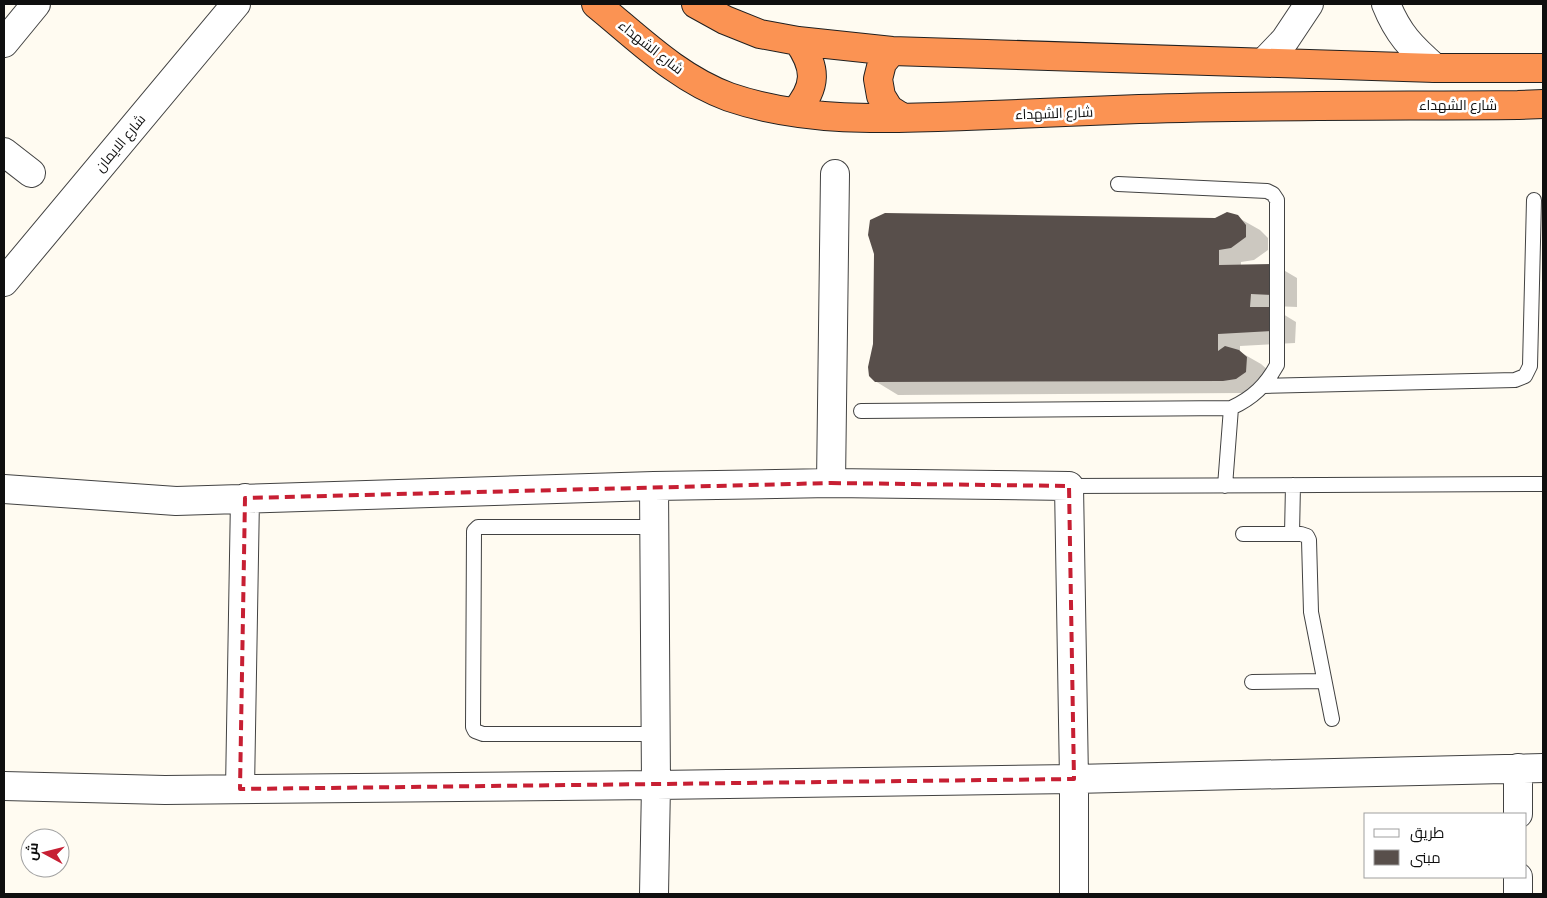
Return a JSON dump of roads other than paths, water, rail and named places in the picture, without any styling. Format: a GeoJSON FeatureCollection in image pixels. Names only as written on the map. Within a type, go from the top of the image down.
{"type":"FeatureCollection","features":[{"type":"Feature","properties":{"kind":"highway","name":"شارع الشهداء"},"geometry":{"type":"LineString","coordinates":[[596,4],[666,63],[696,81],[727,96],[760,106],[795,112],[848,117],[903,118],[1210,107],[1543,104]]}},
{"type":"Feature","properties":{"kind":"highway"},"geometry":{"type":"LineString","coordinates":[[705,6],[725,20],[760,34],[798,41],[892,51],[1435,68],[1543,68]]}},
{"type":"Feature","properties":{"kind":"highway"},"geometry":{"type":"LineString","coordinates":[[795,112],[805,100],[811,86],[812,70],[807,54],[798,41]]}},
{"type":"Feature","properties":{"kind":"highway"},"geometry":{"type":"LineString","coordinates":[[892,51],[882,64],[878,79],[880,96],[889,109],[903,118]]}},
{"type":"Feature","properties":{"kind":"street"},"geometry":{"type":"LineString","coordinates":[[4,43],[36,4]]}},
{"type":"Feature","properties":{"kind":"street","name":"شارع الايمان"},"geometry":{"type":"LineString","coordinates":[[4,282],[236,4]]}},
{"type":"Feature","properties":{"kind":"street"},"geometry":{"type":"LineString","coordinates":[[1264,62],[1285,40],[1309,4]]}},
{"type":"Feature","properties":{"kind":"street"},"geometry":{"type":"LineString","coordinates":[[1386,4],[1394,23],[1412,48],[1435,68]]}},
{"type":"Feature","properties":{"kind":"street"},"geometry":{"type":"LineString","coordinates":[[4,152],[31,173]]}},
{"type":"Feature","properties":{"kind":"street"},"geometry":{"type":"LineString","coordinates":[[831,483],[835,174]]}},
{"type":"Feature","properties":{"kind":"street"},"geometry":{"type":"LineString","coordinates":[[4,489],[176,500],[654,486],[831,483],[1069,486],[1074,894]]}},
{"type":"Feature","properties":{"kind":"street"},"geometry":{"type":"LineString","coordinates":[[654,486],[656,785],[654,894]]}},
{"type":"Feature","properties":{"kind":"street"},"geometry":{"type":"LineString","coordinates":[[240,789],[246,498]]}},
{"type":"Feature","properties":{"kind":"street"},"geometry":{"type":"LineString","coordinates":[[4,786],[137,790],[656,785],[1074,779],[1530,768],[1518,813]]}},
{"type":"Feature","properties":{"kind":"street"},"geometry":{"type":"LineString","coordinates":[[1518,878],[1518,894]]}},
{"type":"Feature","properties":{"kind":"lane"},"geometry":{"type":"LineString","coordinates":[[860,411],[1231,408],[1254,395],[1264,386],[1277,364],[1277,200],[1273,194],[1260,190],[1118,184]]}},
{"type":"Feature","properties":{"kind":"lane"},"geometry":{"type":"LineString","coordinates":[[1264,386],[1515,380],[1525,376],[1530,366],[1534,200]]}},
{"type":"Feature","properties":{"kind":"lane"},"geometry":{"type":"LineString","coordinates":[[1225,486],[1231,408]]}},
{"type":"Feature","properties":{"kind":"lane"},"geometry":{"type":"LineString","coordinates":[[1069,486],[1543,484]]}},
{"type":"Feature","properties":{"kind":"lane"},"geometry":{"type":"LineString","coordinates":[[1292,534],[1294,485]]}},
{"type":"Feature","properties":{"kind":"lane"},"geometry":{"type":"LineString","coordinates":[[654,527],[483,527],[474,531],[473,727],[475,731],[483,734],[655,734]]}},
{"type":"Feature","properties":{"kind":"lane"},"geometry":{"type":"LineString","coordinates":[[1242,534],[1304,534],[1309,540],[1310,612],[1332,719]]}},
{"type":"Feature","properties":{"kind":"lane"},"geometry":{"type":"LineString","coordinates":[[1252,682],[1324,681]]}}]}
